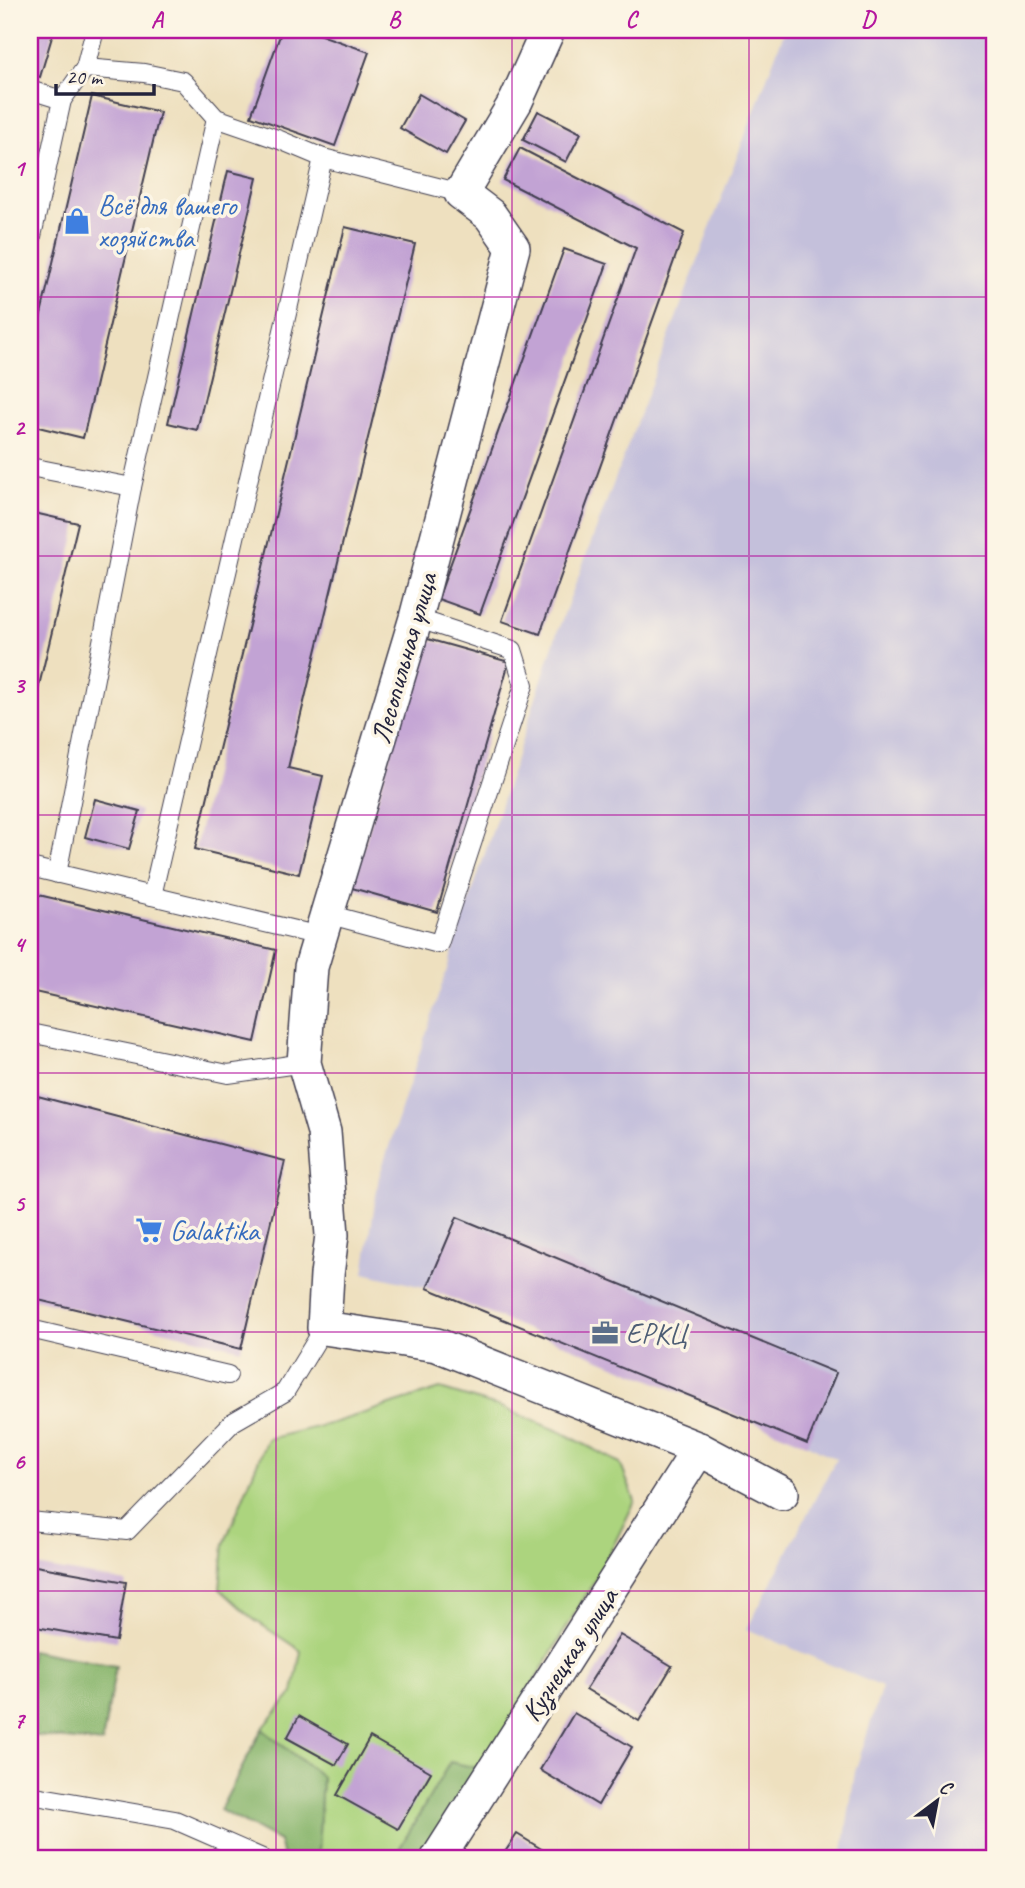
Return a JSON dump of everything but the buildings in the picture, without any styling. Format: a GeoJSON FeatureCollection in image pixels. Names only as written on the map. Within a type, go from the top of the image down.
{"type":"FeatureCollection","features":[{"type":"Feature","properties":{"kind":"street"},"geometry":{"type":"LineString","coordinates":[[461,193],[516,101],[548,30]]}},
{"type":"Feature","properties":{"kind":"street","name":"Лесопильная улица"},"geometry":{"type":"LineString","coordinates":[[324,1328],[332,1235],[324,1132],[304,1063],[311,967],[416,618],[513,248],[490,215],[461,193]]}},
{"type":"Feature","properties":{"kind":"street"},"geometry":{"type":"LineString","coordinates":[[324,1328],[437,1345],[699,1449],[782,1493]]}},
{"type":"Feature","properties":{"kind":"street","name":"Кузнецкая улица"},"geometry":{"type":"LineString","coordinates":[[438,1858],[699,1449]]}},
{"type":"Feature","properties":{"kind":"lane"},"geometry":{"type":"LineString","coordinates":[[30,246],[62,100],[85,68],[95,30]]}},
{"type":"Feature","properties":{"kind":"lane"},"geometry":{"type":"LineString","coordinates":[[85,68],[144,73],[183,81],[216,118],[280,139],[323,158],[461,193]]}},
{"type":"Feature","properties":{"kind":"lane"},"geometry":{"type":"LineString","coordinates":[[30,90],[62,100]]}},
{"type":"Feature","properties":{"kind":"lane"},"geometry":{"type":"LineString","coordinates":[[57,874],[132,487],[216,118]]}},
{"type":"Feature","properties":{"kind":"lane"},"geometry":{"type":"LineString","coordinates":[[152,896],[323,158]]}},
{"type":"Feature","properties":{"kind":"lane"},"geometry":{"type":"LineString","coordinates":[[30,467],[132,487]]}},
{"type":"Feature","properties":{"kind":"lane"},"geometry":{"type":"LineString","coordinates":[[30,867],[152,896],[439,944],[524,685],[513,650],[416,618]]}},
{"type":"Feature","properties":{"kind":"lane"},"geometry":{"type":"LineString","coordinates":[[30,1033],[228,1074],[304,1063]]}},
{"type":"Feature","properties":{"kind":"lane"},"geometry":{"type":"LineString","coordinates":[[30,1521],[127,1531],[233,1422],[285,1392],[324,1328]]}},
{"type":"Feature","properties":{"kind":"lane"},"geometry":{"type":"LineString","coordinates":[[30,1329],[228,1375]]}},
{"type":"Feature","properties":{"kind":"lane"},"geometry":{"type":"LineString","coordinates":[[30,1795],[175,1820],[262,1858]]}},
{"type":"Feature","properties":{"kind":"shaded area"},"geometry":{"type":"Polygon","coordinates":[[[785,30],[995,30],[995,1858],[842,1858],[855,1772],[882,1687],[747,1629],[836,1459],[807,1444],[427,1288],[364,1273],[379,1177],[558,630],[785,30]]]}},
{"type":"Feature","properties":{"kind":"green space"},"geometry":{"type":"Polygon","coordinates":[[[440,1389],[500,1407],[561,1432],[620,1463],[635,1501],[605,1563],[482,1769],[450,1763],[394,1858],[324,1858],[318,1853],[322,1777],[262,1729],[293,1693],[301,1651],[253,1619],[220,1589],[224,1544],[267,1439],[333,1423],[440,1389]]]}},
{"type":"Feature","properties":{"kind":"green space"},"geometry":{"type":"Polygon","coordinates":[[[30,1650],[116,1666],[102,1743],[30,1735],[30,1650]]]}},
{"type":"Feature","properties":{"kind":"green space"},"geometry":{"type":"Polygon","coordinates":[[[262,1729],[322,1777],[318,1853],[324,1858],[283,1858],[279,1841],[220,1810],[262,1729]]]}},
{"type":"Feature","properties":{"kind":"green space"},"geometry":{"type":"Polygon","coordinates":[[[450,1762],[482,1769],[423,1858],[394,1858],[450,1762]]]}},
{"type":"Feature","properties":{"kind":"place","name":"Всё для вашего хозяйства"},"geometry":{"type":"Point","coordinates":[77,221]}},
{"type":"Feature","properties":{"kind":"place","name":"Galaktika"},"geometry":{"type":"Point","coordinates":[149,1230]}},
{"type":"Feature","properties":{"kind":"place","name":"ЕРКЦ"},"geometry":{"type":"Point","coordinates":[605,1333]}}]}
